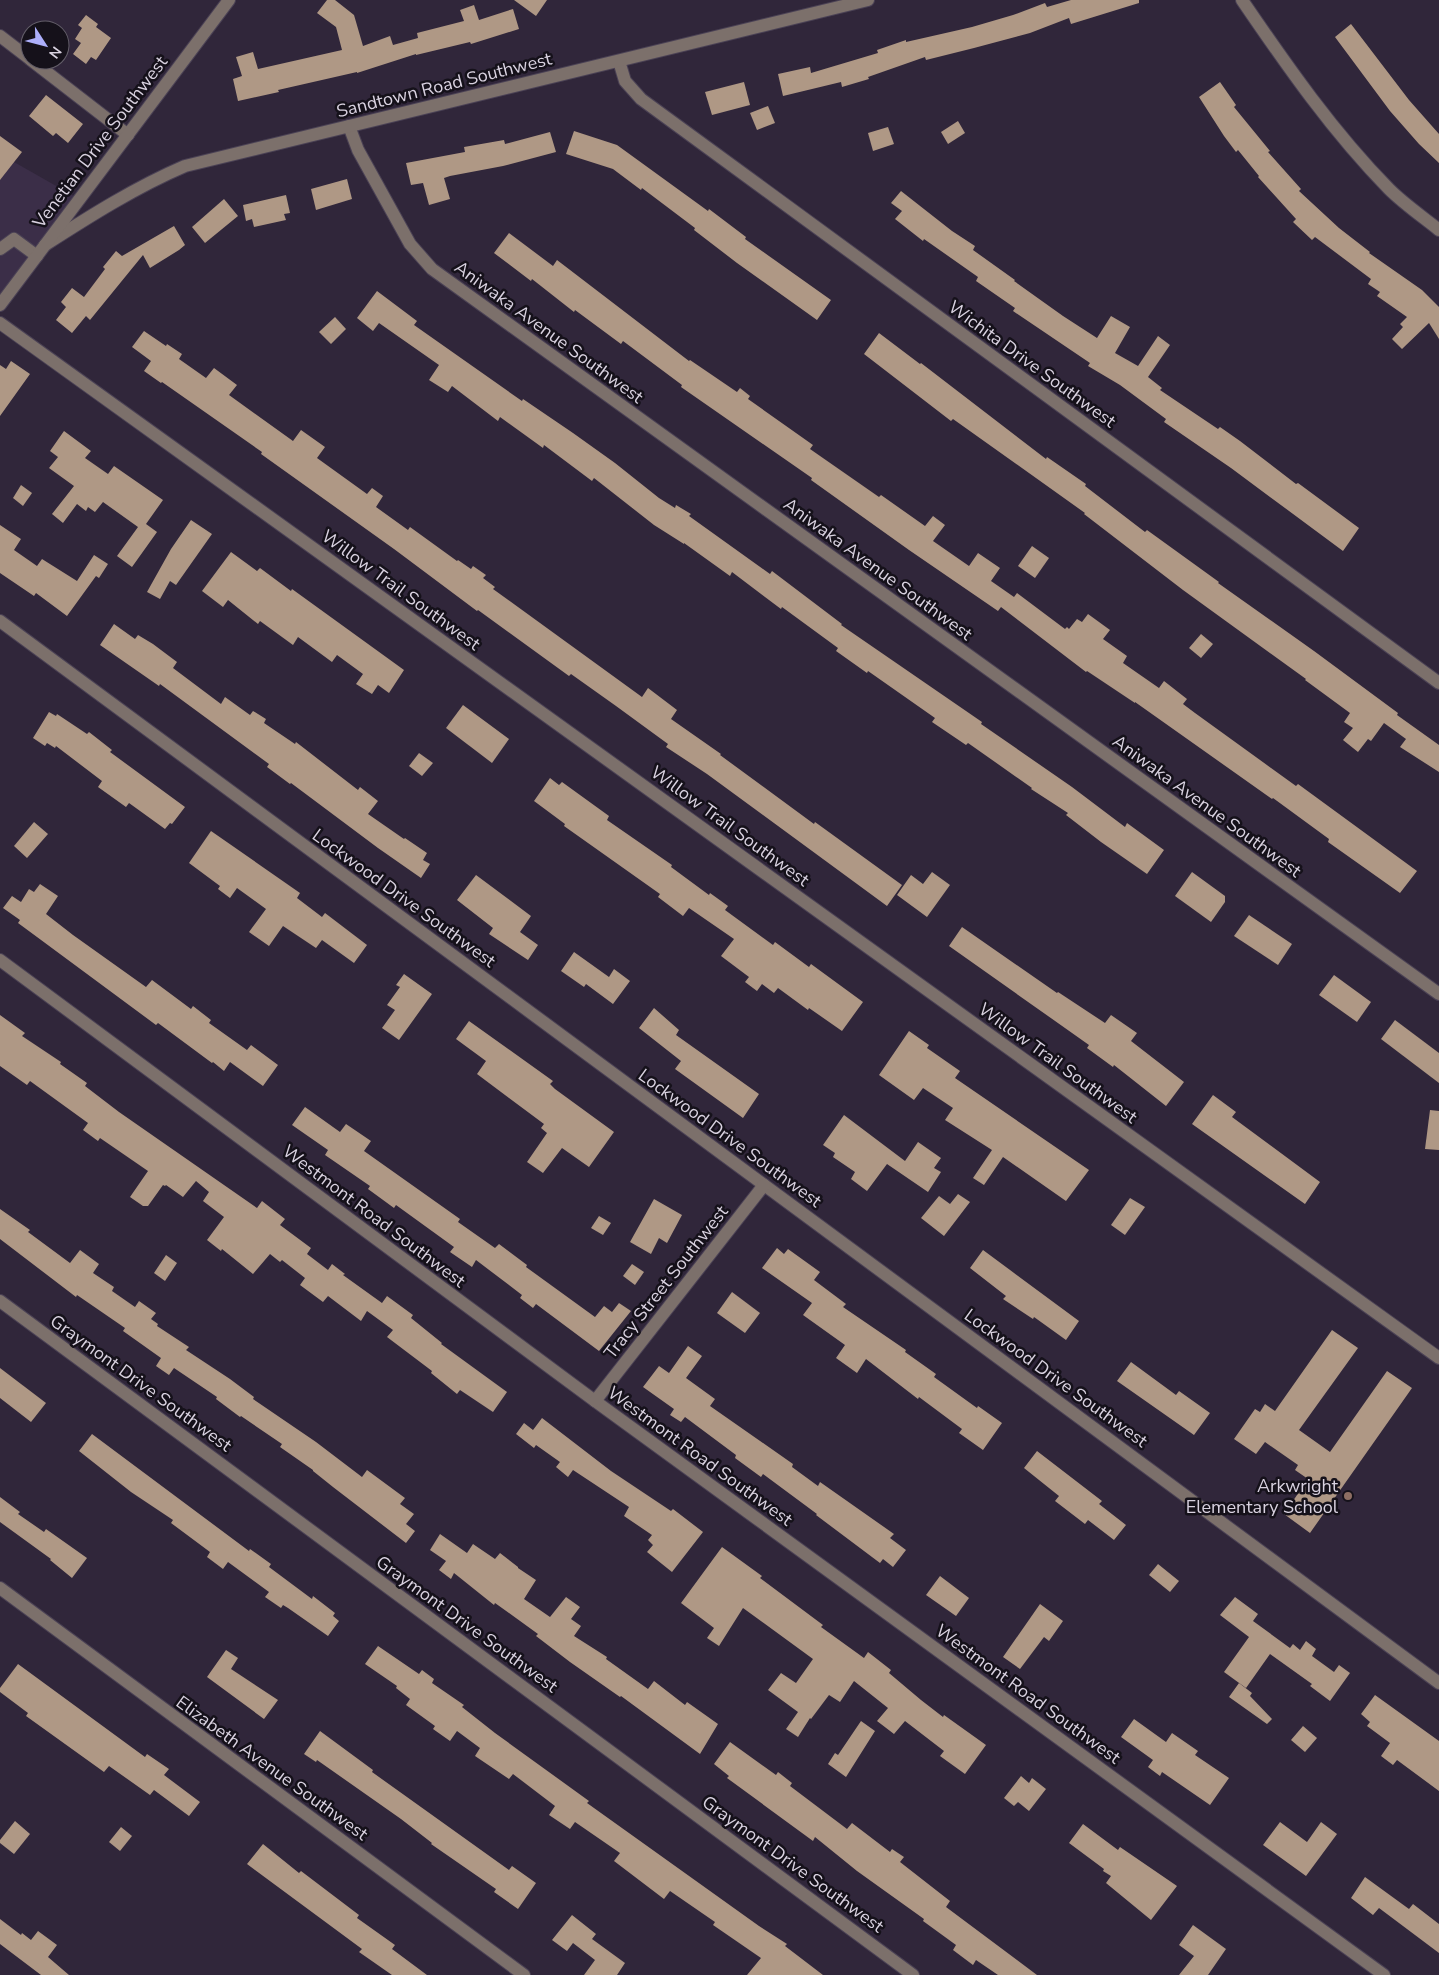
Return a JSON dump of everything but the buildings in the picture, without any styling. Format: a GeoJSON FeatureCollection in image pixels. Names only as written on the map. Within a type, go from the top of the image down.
{"type":"FeatureCollection","features":[{"type":"Feature","properties":{"kind":"street","name":"Venetian Drive Southwest"},"geometry":{"type":"LineString","coordinates":[[0,305],[228,0]]}},
{"type":"Feature","properties":{"kind":"street","name":"Sandtown Road Southwest"},"geometry":{"type":"LineString","coordinates":[[45,245],[109,205],[158,178],[185,166],[868,0]]}},
{"type":"Feature","properties":{"kind":"street"},"geometry":{"type":"LineString","coordinates":[[1242,0],[1276,50],[1344,140],[1391,191],[1439,230]]}},
{"type":"Feature","properties":{"kind":"street"},"geometry":{"type":"LineString","coordinates":[[0,36],[20,51]]}},
{"type":"Feature","properties":{"kind":"street","name":"Wichita Drive Southwest"},"geometry":{"type":"LineString","coordinates":[[619,61],[626,81],[641,99],[1439,683]]}},
{"type":"Feature","properties":{"kind":"street"},"geometry":{"type":"LineString","coordinates":[[44,70],[128,135]]}},
{"type":"Feature","properties":{"kind":"street","name":"Aniwaka Avenue Southwest"},"geometry":{"type":"LineString","coordinates":[[349,126],[358,150],[410,244],[432,269],[1439,994]]}},
{"type":"Feature","properties":{"kind":"street"},"geometry":{"type":"LineString","coordinates":[[0,249],[14,240],[37,256]]}},
{"type":"Feature","properties":{"kind":"street","name":"Willow Trail Southwest"},"geometry":{"type":"LineString","coordinates":[[0,323],[1439,1358]]}},
{"type":"Feature","properties":{"kind":"street","name":"Lockwood Drive Southwest"},"geometry":{"type":"LineString","coordinates":[[0,621],[1439,1683]]}},
{"type":"Feature","properties":{"kind":"street","name":"Westmont Road Southwest"},"geometry":{"type":"LineString","coordinates":[[0,960],[595,1401],[1384,1975]]}},
{"type":"Feature","properties":{"kind":"street","name":"Tracy Street Southwest"},"geometry":{"type":"LineString","coordinates":[[595,1401],[764,1185]]}},
{"type":"Feature","properties":{"kind":"street","name":"Graymont Drive Southwest"},"geometry":{"type":"LineString","coordinates":[[0,1301],[913,1975]]}},
{"type":"Feature","properties":{"kind":"street","name":"Elizabeth Avenue Southwest"},"geometry":{"type":"LineString","coordinates":[[0,1588],[524,1975]]}},
{"type":"Feature","properties":{"kind":"shaded area"},"geometry":{"type":"Polygon","coordinates":[[[0,154],[79,199],[0,300],[0,154]]]}},
{"type":"Feature","properties":{"kind":"place","name":"Arkwright Elementary School"},"geometry":{"type":"Point","coordinates":[1348,1496]}}]}
